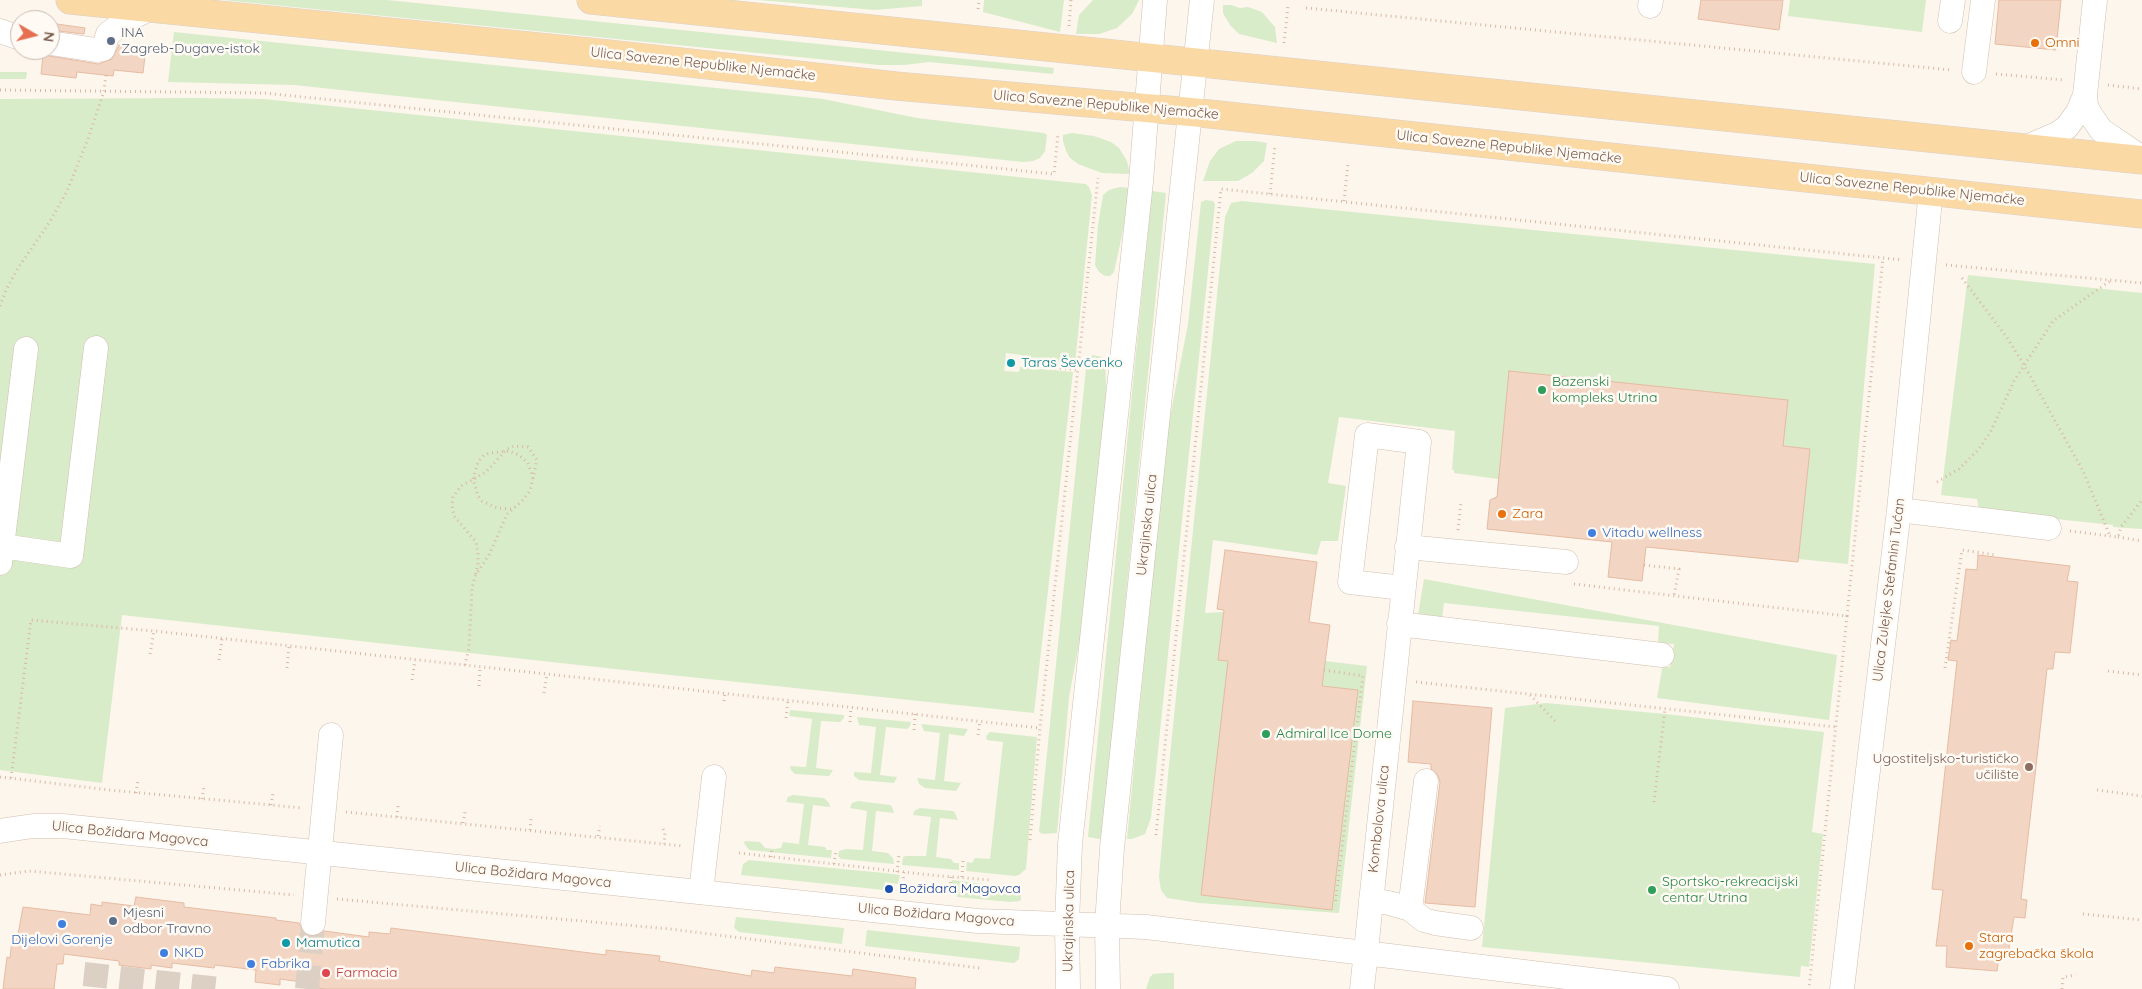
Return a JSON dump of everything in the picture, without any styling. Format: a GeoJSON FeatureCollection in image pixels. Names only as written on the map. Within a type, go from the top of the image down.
{"type":"FeatureCollection","features":[{"type":"Feature","properties":{"kind":"main road","name":"Ulica Savezne Republike Njemačke"},"geometry":{"type":"LineString","coordinates":[[70,0],[609,54],[896,86],[1191,112],[2142,214]]}},
{"type":"Feature","properties":{"kind":"main road"},"geometry":{"type":"LineString","coordinates":[[591,0],[2142,159]]}},
{"type":"Feature","properties":{"kind":"street","name":"Ukrajinska ulica"},"geometry":{"type":"LineString","coordinates":[[1068,989],[1067,924],[1070,844],[1140,191],[1156,0]]}},
{"type":"Feature","properties":{"kind":"street","name":"Ukrajinska ulica"},"geometry":{"type":"LineString","coordinates":[[1108,989],[1107,925],[1112,848],[1202,0]]}},
{"type":"Feature","properties":{"kind":"street"},"geometry":{"type":"LineString","coordinates":[[1974,72],[1983,0]]}},
{"type":"Feature","properties":{"kind":"street"},"geometry":{"type":"LineString","coordinates":[[2095,0],[2094,89],[2090,114],[2101,130],[2142,159]]}},
{"type":"Feature","properties":{"kind":"street"},"geometry":{"type":"LineString","coordinates":[[60,45],[96,50],[103,49],[108,34],[128,20],[151,8]]}},
{"type":"Feature","properties":{"kind":"street"},"geometry":{"type":"LineString","coordinates":[[2024,148],[2057,134],[2068,127],[2094,89]]}},
{"type":"Feature","properties":{"kind":"street","name":"Ulica Zulejke Stefanini Tućan"},"geometry":{"type":"LineString","coordinates":[[1842,989],[1899,510],[1931,191]]}},
{"type":"Feature","properties":{"kind":"street"},"geometry":{"type":"LineString","coordinates":[[26,348],[3,510],[1,554],[72,556],[96,348]]}},
{"type":"Feature","properties":{"kind":"street","name":"Kombolova ulica"},"geometry":{"type":"LineString","coordinates":[[1362,989],[1419,442],[1367,435],[1350,582],[1403,588]]}},
{"type":"Feature","properties":{"kind":"street"},"geometry":{"type":"LineString","coordinates":[[1899,510],[2049,528]]}},
{"type":"Feature","properties":{"kind":"street"},"geometry":{"type":"LineString","coordinates":[[1407,547],[1567,573]]}},
{"type":"Feature","properties":{"kind":"street"},"geometry":{"type":"LineString","coordinates":[[1399,624],[1662,655]]}},
{"type":"Feature","properties":{"kind":"street"},"geometry":{"type":"LineString","coordinates":[[313,923],[331,735]]}},
{"type":"Feature","properties":{"kind":"street"},"geometry":{"type":"LineString","coordinates":[[701,892],[714,777]]}},
{"type":"Feature","properties":{"kind":"street"},"geometry":{"type":"LineString","coordinates":[[1410,909],[1426,781]]}},
{"type":"Feature","properties":{"kind":"street","name":"Ulica Božidara Magovca"},"geometry":{"type":"LineString","coordinates":[[1,828],[63,826],[978,921],[1107,925]]}},
{"type":"Feature","properties":{"kind":"street"},"geometry":{"type":"LineString","coordinates":[[1371,900],[1410,909],[1424,920],[1471,928]]}},
{"type":"Feature","properties":{"kind":"street"},"geometry":{"type":"LineString","coordinates":[[1107,925],[1146,927],[1667,989]]}},
{"type":"Feature","properties":{"kind":"path"},"geometry":{"type":"LineString","coordinates":[[978,9],[979,0]]}},
{"type":"Feature","properties":{"kind":"path"},"geometry":{"type":"LineString","coordinates":[[1068,29],[1072,0]]}},
{"type":"Feature","properties":{"kind":"path"},"geometry":{"type":"LineString","coordinates":[[1284,43],[1288,6]]}},
{"type":"Feature","properties":{"kind":"path"},"geometry":{"type":"LineString","coordinates":[[1306,8],[2066,80]]}},
{"type":"Feature","properties":{"kind":"path"},"geometry":{"type":"LineString","coordinates":[[0,306],[18,268],[49,223],[67,191],[88,139],[104,91],[106,75]]}},
{"type":"Feature","properties":{"kind":"path"},"geometry":{"type":"LineString","coordinates":[[2094,89],[2142,89]]}},
{"type":"Feature","properties":{"kind":"path"},"geometry":{"type":"LineString","coordinates":[[0,90],[264,92],[1054,174],[1058,134]]}},
{"type":"Feature","properties":{"kind":"path"},"geometry":{"type":"LineString","coordinates":[[1270,194],[1274,145]]}},
{"type":"Feature","properties":{"kind":"path"},"geometry":{"type":"LineString","coordinates":[[1344,201],[1348,164]]}},
{"type":"Feature","properties":{"kind":"path"},"geometry":{"type":"LineString","coordinates":[[1030,840],[1098,178]]}},
{"type":"Feature","properties":{"kind":"path"},"geometry":{"type":"LineString","coordinates":[[1156,835],[1221,189],[1907,261]]}},
{"type":"Feature","properties":{"kind":"path"},"geometry":{"type":"LineString","coordinates":[[1809,989],[1883,258]]}},
{"type":"Feature","properties":{"kind":"path"},"geometry":{"type":"LineString","coordinates":[[1944,264],[2142,283]]}},
{"type":"Feature","properties":{"kind":"path"},"geometry":{"type":"LineString","coordinates":[[1962,278],[2008,339],[2024,365],[2083,471],[2110,536]]}},
{"type":"Feature","properties":{"kind":"path"},"geometry":{"type":"LineString","coordinates":[[1937,482],[1960,469],[1978,450],[1990,433],[2014,381],[2053,321],[2111,281]]}},
{"type":"Feature","properties":{"kind":"path"},"geometry":{"type":"LineString","coordinates":[[1025,365],[1078,370]]}},
{"type":"Feature","properties":{"kind":"path"},"geometry":{"type":"LineString","coordinates":[[465,665],[469,648],[472,590],[475,576],[478,565],[478,553],[476,542],[454,516],[452,506],[456,490],[486,472],[504,451],[514,446],[528,447],[537,460],[530,491],[507,514],[489,555],[475,576]]}},
{"type":"Feature","properties":{"kind":"path"},"geometry":{"type":"LineString","coordinates":[[512,509],[497,508],[482,501],[478,496],[473,479],[478,462],[484,455],[496,451],[519,455],[528,463],[533,481]]}},
{"type":"Feature","properties":{"kind":"path"},"geometry":{"type":"LineString","coordinates":[[2118,538],[2121,527],[2142,500]]}},
{"type":"Feature","properties":{"kind":"path"},"geometry":{"type":"LineString","coordinates":[[2049,528],[2142,541]]}},
{"type":"Feature","properties":{"kind":"path"},"geometry":{"type":"LineString","coordinates":[[1945,668],[1962,550],[1996,555]]}},
{"type":"Feature","properties":{"kind":"path"},"geometry":{"type":"LineString","coordinates":[[1644,565],[1679,569],[1674,596]]}},
{"type":"Feature","properties":{"kind":"path"},"geometry":{"type":"LineString","coordinates":[[1567,573],[1674,596],[1847,616]]}},
{"type":"Feature","properties":{"kind":"path"},"geometry":{"type":"LineString","coordinates":[[12,778],[31,620],[154,631],[1040,728]]}},
{"type":"Feature","properties":{"kind":"path"},"geometry":{"type":"LineString","coordinates":[[150,654],[154,631]]}},
{"type":"Feature","properties":{"kind":"path"},"geometry":{"type":"LineString","coordinates":[[219,660],[222,639]]}},
{"type":"Feature","properties":{"kind":"path"},"geometry":{"type":"LineString","coordinates":[[287,668],[289,646]]}},
{"type":"Feature","properties":{"kind":"path"},"geometry":{"type":"LineString","coordinates":[[412,680],[415,660]]}},
{"type":"Feature","properties":{"kind":"path"},"geometry":{"type":"LineString","coordinates":[[478,686],[480,667]]}},
{"type":"Feature","properties":{"kind":"path"},"geometry":{"type":"LineString","coordinates":[[1324,670],[1363,676],[1335,905]]}},
{"type":"Feature","properties":{"kind":"path"},"geometry":{"type":"LineString","coordinates":[[2108,671],[2142,675]]}},
{"type":"Feature","properties":{"kind":"path"},"geometry":{"type":"LineString","coordinates":[[544,693],[547,674]]}},
{"type":"Feature","properties":{"kind":"path"},"geometry":{"type":"LineString","coordinates":[[1408,682],[1836,727]]}},
{"type":"Feature","properties":{"kind":"path"},"geometry":{"type":"LineString","coordinates":[[724,701],[725,694]]}},
{"type":"Feature","properties":{"kind":"path"},"geometry":{"type":"LineString","coordinates":[[1530,694],[1557,723]]}},
{"type":"Feature","properties":{"kind":"path"},"geometry":{"type":"LineString","coordinates":[[786,718],[788,700]]}},
{"type":"Feature","properties":{"kind":"path"},"geometry":{"type":"LineString","coordinates":[[850,722],[851,707]]}},
{"type":"Feature","properties":{"kind":"path"},"geometry":{"type":"LineString","coordinates":[[1654,802],[1665,709]]}},
{"type":"Feature","properties":{"kind":"path"},"geometry":{"type":"LineString","coordinates":[[914,730],[916,714]]}},
{"type":"Feature","properties":{"kind":"path"},"geometry":{"type":"LineString","coordinates":[[978,735],[980,721]]}},
{"type":"Feature","properties":{"kind":"path"},"geometry":{"type":"LineString","coordinates":[[0,777],[136,793],[303,808]]}},
{"type":"Feature","properties":{"kind":"path"},"geometry":{"type":"LineString","coordinates":[[136,793],[138,780]]}},
{"type":"Feature","properties":{"kind":"path"},"geometry":{"type":"LineString","coordinates":[[202,799],[204,786]]}},
{"type":"Feature","properties":{"kind":"path"},"geometry":{"type":"LineString","coordinates":[[2097,790],[2142,796]]}},
{"type":"Feature","properties":{"kind":"path"},"geometry":{"type":"LineString","coordinates":[[271,805],[273,793]]}},
{"type":"Feature","properties":{"kind":"path"},"geometry":{"type":"LineString","coordinates":[[397,817],[398,806]]}},
{"type":"Feature","properties":{"kind":"path"},"geometry":{"type":"LineString","coordinates":[[464,823],[465,812]]}},
{"type":"Feature","properties":{"kind":"path"},"geometry":{"type":"LineString","coordinates":[[368,814],[598,836],[690,847]]}},
{"type":"Feature","properties":{"kind":"path"},"geometry":{"type":"LineString","coordinates":[[530,818],[530,830]]}},
{"type":"Feature","properties":{"kind":"path"},"geometry":{"type":"LineString","coordinates":[[598,836],[600,826]]}},
{"type":"Feature","properties":{"kind":"path"},"geometry":{"type":"LineString","coordinates":[[663,829],[665,832],[664,844]]}},
{"type":"Feature","properties":{"kind":"path"},"geometry":{"type":"LineString","coordinates":[[771,857],[772,848]]}},
{"type":"Feature","properties":{"kind":"path"},"geometry":{"type":"LineString","coordinates":[[834,864],[836,850]]}},
{"type":"Feature","properties":{"kind":"path"},"geometry":{"type":"LineString","coordinates":[[739,853],[897,872],[990,880]]}},
{"type":"Feature","properties":{"kind":"path"},"geometry":{"type":"LineString","coordinates":[[897,872],[899,855]]}},
{"type":"Feature","properties":{"kind":"path"},"geometry":{"type":"LineString","coordinates":[[962,877],[964,861]]}},
{"type":"Feature","properties":{"kind":"path"},"geometry":{"type":"LineString","coordinates":[[0,875],[29,871],[290,895]]}},
{"type":"Feature","properties":{"kind":"path"},"geometry":{"type":"LineString","coordinates":[[902,888],[904,872]]}},
{"type":"Feature","properties":{"kind":"path"},"geometry":{"type":"LineString","coordinates":[[950,893],[951,877]]}},
{"type":"Feature","properties":{"kind":"path"},"geometry":{"type":"LineString","coordinates":[[338,899],[670,930],[980,968]]}},
{"type":"Feature","properties":{"kind":"path"},"geometry":{"type":"LineString","coordinates":[[2084,914],[2142,920]]}},
{"type":"Feature","properties":{"kind":"path"},"geometry":{"type":"LineString","coordinates":[[2062,989],[2063,976],[2076,975]]}},
{"type":"Feature","properties":{"kind":"green space"},"geometry":{"type":"Polygon","coordinates":[[[223,0],[387,0],[1054,68],[1053,74],[929,62],[879,65],[223,0]]]}},
{"type":"Feature","properties":{"kind":"green space"},"geometry":{"type":"Polygon","coordinates":[[[758,0],[922,0],[922,6],[875,10],[758,0]]]}},
{"type":"Feature","properties":{"kind":"green space"},"geometry":{"type":"Polygon","coordinates":[[[984,0],[1064,0],[1060,32],[983,12],[984,0]]]}},
{"type":"Feature","properties":{"kind":"green space"},"geometry":{"type":"Polygon","coordinates":[[[1093,0],[1139,0],[1132,14],[1117,28],[1099,34],[1076,34],[1079,15],[1093,0]]]}},
{"type":"Feature","properties":{"kind":"green space"},"geometry":{"type":"Polygon","coordinates":[[[1790,0],[1926,0],[1922,32],[1788,16],[1790,0]]]}},
{"type":"Feature","properties":{"kind":"green space"},"geometry":{"type":"Polygon","coordinates":[[[1223,5],[1240,8],[1248,7],[1262,12],[1275,27],[1277,43],[1239,34],[1230,25],[1223,13],[1223,5]]]}},
{"type":"Feature","properties":{"kind":"green space"},"geometry":{"type":"Polygon","coordinates":[[[174,32],[823,99],[917,118],[1044,133],[1047,135],[1045,151],[1040,158],[1023,162],[294,85],[168,82],[174,32]]]}},
{"type":"Feature","properties":{"kind":"green space"},"geometry":{"type":"Polygon","coordinates":[[[0,72],[27,72],[26,79],[0,79],[0,72]]]}},
{"type":"Feature","properties":{"kind":"green space"},"geometry":{"type":"Polygon","coordinates":[[[0,99],[264,99],[1086,184],[1092,195],[1075,364],[1020,359],[1021,355],[1006,353],[1004,371],[1019,372],[1020,367],[1073,372],[1034,713],[122,615],[102,783],[0,770],[0,99]]]}},
{"type":"Feature","properties":{"kind":"green space"},"geometry":{"type":"Polygon","coordinates":[[[1072,133],[1094,136],[1111,142],[1119,148],[1127,161],[1130,174],[1102,173],[1078,164],[1070,158],[1063,141],[1063,135],[1072,133]]]}},
{"type":"Feature","properties":{"kind":"green space"},"geometry":{"type":"Polygon","coordinates":[[[1236,141],[1267,143],[1264,161],[1252,173],[1238,181],[1203,181],[1210,161],[1219,149],[1236,141]]]}},
{"type":"Feature","properties":{"kind":"green space"},"geometry":{"type":"Polygon","coordinates":[[[1120,187],[1130,188],[1127,212],[1114,272],[1110,276],[1105,276],[1099,272],[1095,265],[1098,225],[1103,195],[1109,190],[1120,187]]]}},
{"type":"Feature","properties":{"kind":"green space"},"geometry":{"type":"Polygon","coordinates":[[[1152,191],[1166,193],[1102,838],[1099,839],[1088,837],[1152,191]]]}},
{"type":"Feature","properties":{"kind":"green space"},"geometry":{"type":"Polygon","coordinates":[[[1206,200],[1213,201],[1215,204],[1151,818],[1145,834],[1127,839],[1165,443],[1188,324],[1201,202],[1206,200]]]}},
{"type":"Feature","properties":{"kind":"green space","name":"Bazenski kompleks Utrina"},"geometry":{"type":"Polygon","coordinates":[[[1242,201],[1875,264],[1848,564],[1799,559],[1798,562],[1646,547],[1642,581],[1608,577],[1612,542],[1487,529],[1490,500],[1497,496],[1498,479],[1454,473],[1454,470],[1452,470],[1455,431],[1339,417],[1328,483],[1346,486],[1338,541],[1321,541],[1317,555],[1213,540],[1205,613],[1223,612],[1330,625],[1325,661],[1367,666],[1339,913],[1199,903],[1167,898],[1161,890],[1159,877],[1225,217],[1231,203],[1242,201]]]}},
{"type":"Feature","properties":{"kind":"green space"},"geometry":{"type":"Polygon","coordinates":[[[1968,275],[2142,293],[2142,529],[1979,511],[1977,499],[1941,495],[1968,275]]]}},
{"type":"Feature","properties":{"kind":"green space"},"geometry":{"type":"Polygon","coordinates":[[[1093,355],[1102,357],[1105,361],[1107,401],[1083,623],[1069,697],[1057,833],[1043,834],[1039,832],[1087,358],[1093,355]]]}},
{"type":"Feature","properties":{"kind":"green space"},"geometry":{"type":"Polygon","coordinates":[[[1424,579],[1837,655],[1829,720],[1657,698],[1662,669],[1670,667],[1674,644],[1658,643],[1659,626],[1444,603],[1442,619],[1418,615],[1424,579]]]}},
{"type":"Feature","properties":{"kind":"green space","name":"Sportsko-rekreacijski centar Utrina"},"geometry":{"type":"Polygon","coordinates":[[[1546,703],[1824,732],[1812,832],[1823,834],[1809,967],[1801,966],[1800,977],[1482,947],[1505,708],[1546,703]]]}},
{"type":"Feature","properties":{"kind":"green space"},"geometry":{"type":"Polygon","coordinates":[[[790,710],[844,715],[840,722],[821,721],[816,768],[833,770],[829,776],[795,774],[791,770],[790,766],[806,767],[812,719],[789,716],[790,710]]]}},
{"type":"Feature","properties":{"kind":"green space"},"geometry":{"type":"Polygon","coordinates":[[[857,717],[911,722],[907,729],[886,727],[880,775],[897,777],[894,783],[859,780],[854,776],[854,772],[871,773],[876,727],[859,725],[857,717]]]}},
{"type":"Feature","properties":{"kind":"green space"},"geometry":{"type":"Polygon","coordinates":[[[921,724],[968,729],[964,736],[949,734],[944,781],[961,783],[956,791],[925,788],[919,784],[917,778],[935,780],[940,733],[924,731],[921,724]]]}},
{"type":"Feature","properties":{"kind":"green space"},"geometry":{"type":"Polygon","coordinates":[[[990,732],[1037,737],[1026,869],[1015,876],[966,871],[967,862],[972,863],[975,858],[990,859],[1003,742],[987,740],[986,736],[990,732]]]}},
{"type":"Feature","properties":{"kind":"green space"},"geometry":{"type":"Polygon","coordinates":[[[793,795],[824,798],[829,803],[830,807],[813,805],[808,845],[825,847],[827,850],[832,850],[831,858],[749,850],[744,843],[745,841],[760,842],[765,848],[774,849],[781,848],[783,842],[799,844],[804,804],[786,802],[788,797],[793,795]]]}},
{"type":"Feature","properties":{"kind":"green space"},"geometry":{"type":"Polygon","coordinates":[[[858,801],[890,805],[892,807],[894,813],[876,811],[872,851],[888,853],[893,858],[894,864],[841,859],[838,856],[839,851],[846,849],[863,850],[867,811],[850,808],[852,803],[858,801]]]}},
{"type":"Feature","properties":{"kind":"green space"},"geometry":{"type":"Polygon","coordinates":[[[920,808],[953,811],[955,813],[958,820],[940,818],[936,857],[951,859],[954,863],[959,863],[959,870],[902,865],[903,857],[926,856],[931,817],[913,815],[914,811],[920,808]]]}},
{"type":"Feature","properties":{"kind":"green space"},"geometry":{"type":"Polygon","coordinates":[[[749,860],[900,875],[898,884],[885,882],[884,890],[741,875],[743,864],[749,860]]]}},
{"type":"Feature","properties":{"kind":"green space"},"geometry":{"type":"Polygon","coordinates":[[[952,880],[1015,888],[1021,890],[1021,899],[1020,901],[1010,902],[957,897],[958,890],[952,890],[952,880]]]}},
{"type":"Feature","properties":{"kind":"green space"},"geometry":{"type":"Polygon","coordinates":[[[736,917],[844,928],[842,944],[739,932],[734,928],[736,917]]]}},
{"type":"Feature","properties":{"kind":"green space"},"geometry":{"type":"Polygon","coordinates":[[[867,930],[1020,947],[1019,959],[1014,963],[865,946],[867,930]]]}},
{"type":"Feature","properties":{"kind":"green space"},"geometry":{"type":"Polygon","coordinates":[[[1174,973],[1174,989],[1146,989],[1153,974],[1174,973]]]}},
{"type":"Feature","properties":{"kind":"building"},"geometry":{"type":"Polygon","coordinates":[[[1701,0],[1783,0],[1779,30],[1698,19],[1701,0]]]}},
{"type":"Feature","properties":{"kind":"building"},"geometry":{"type":"Polygon","coordinates":[[[1999,0],[2061,0],[2056,50],[1995,44],[1999,0]]]}},
{"type":"Feature","properties":{"kind":"building"},"geometry":{"type":"Polygon","coordinates":[[[60,24],[85,28],[84,34],[60,31],[60,24]]]}},
{"type":"Feature","properties":{"kind":"building"},"geometry":{"type":"Polygon","coordinates":[[[119,45],[146,48],[143,73],[114,70],[113,76],[77,72],[76,78],[41,74],[42,60],[60,60],[60,58],[98,64],[112,59],[119,45]]]}},
{"type":"Feature","properties":{"kind":"building"},"geometry":{"type":"Polygon","coordinates":[[[1509,371],[1788,400],[1783,446],[1810,449],[1798,562],[1646,547],[1642,581],[1608,577],[1612,542],[1487,529],[1490,500],[1497,497],[1509,371]]]}},
{"type":"Feature","properties":{"kind":"building","name":"Admiral Ice Dome"},"geometry":{"type":"Polygon","coordinates":[[[1225,550],[1317,562],[1309,622],[1330,625],[1322,686],[1358,690],[1332,910],[1201,895],[1228,661],[1218,660],[1224,610],[1217,609],[1225,550]]]}},
{"type":"Feature","properties":{"kind":"building"},"geometry":{"type":"Polygon","coordinates":[[[1978,555],[2070,566],[2067,581],[2078,582],[2070,653],[2055,652],[2053,669],[2047,669],[2021,899],[2027,900],[2025,918],[2014,917],[2008,954],[2000,952],[1997,971],[1946,967],[1947,946],[1936,946],[1943,890],[1932,889],[1957,661],[1948,660],[1951,640],[1957,641],[1966,569],[1977,570],[1978,555]]]}},
{"type":"Feature","properties":{"kind":"building"},"geometry":{"type":"Polygon","coordinates":[[[1413,701],[1492,708],[1475,907],[1425,903],[1440,782],[1438,775],[1431,769],[1431,764],[1408,762],[1413,701]]]}},
{"type":"Feature","properties":{"kind":"building","name":"Mamutica"},"geometry":{"type":"Polygon","coordinates":[[[136,897],[184,903],[184,907],[276,918],[276,920],[299,923],[305,934],[311,937],[318,936],[324,931],[369,937],[369,932],[390,934],[391,928],[606,955],[606,950],[660,956],[659,961],[751,976],[752,970],[774,973],[775,967],[852,976],[853,969],[916,978],[915,989],[327,989],[316,988],[316,984],[280,979],[280,985],[255,982],[256,970],[215,965],[214,968],[172,963],[172,968],[151,965],[151,969],[119,965],[119,961],[64,954],[63,964],[57,964],[54,989],[3,989],[7,957],[10,958],[12,940],[17,940],[23,907],[90,915],[91,904],[102,906],[102,902],[134,906],[136,897]]]}},
{"type":"Feature","properties":{"kind":"tunnel"},"geometry":{"type":"LineString","coordinates":[[307,989],[313,923]]}},
{"type":"Feature","properties":{"kind":"tunnel"},"geometry":{"type":"LineString","coordinates":[[84,974],[220,989]]}},
{"type":"Feature","properties":{"kind":"place","name":"INA Zagreb-Dugave-istok"},"geometry":{"type":"Point","coordinates":[111,41]}},
{"type":"Feature","properties":{"kind":"place","name":"Omni"},"geometry":{"type":"Point","coordinates":[2035,43]}},
{"type":"Feature","properties":{"kind":"place","name":"Taras Ševčenko"},"geometry":{"type":"Point","coordinates":[1011,363]}},
{"type":"Feature","properties":{"kind":"place","name":"Bazenski kompleks Utrina"},"geometry":{"type":"Point","coordinates":[1542,390]}},
{"type":"Feature","properties":{"kind":"place","name":"Zara"},"geometry":{"type":"Point","coordinates":[1502,514]}},
{"type":"Feature","properties":{"kind":"place","name":"Vitadu wellness"},"geometry":{"type":"Point","coordinates":[1592,533]}},
{"type":"Feature","properties":{"kind":"place","name":"Admiral Ice Dome"},"geometry":{"type":"Point","coordinates":[1266,734]}},
{"type":"Feature","properties":{"kind":"place","name":"Ugostiteljsko-turističko učilište"},"geometry":{"type":"Point","coordinates":[2029,767]}},
{"type":"Feature","properties":{"kind":"place","name":"Božidara Magovca"},"geometry":{"type":"Point","coordinates":[889,889]}},
{"type":"Feature","properties":{"kind":"place","name":"Sportsko-rekreacijski centar Utrina"},"geometry":{"type":"Point","coordinates":[1652,890]}},
{"type":"Feature","properties":{"kind":"place","name":"Mjesni odbor Travno"},"geometry":{"type":"Point","coordinates":[113,921]}},
{"type":"Feature","properties":{"kind":"place","name":"Dijelovi Gorenje"},"geometry":{"type":"Point","coordinates":[62,924]}},
{"type":"Feature","properties":{"kind":"place","name":"Mamutica"},"geometry":{"type":"Point","coordinates":[286,943]}},
{"type":"Feature","properties":{"kind":"place","name":"Stara zagrebačka škola"},"geometry":{"type":"Point","coordinates":[1969,946]}},
{"type":"Feature","properties":{"kind":"place","name":"NKD"},"geometry":{"type":"Point","coordinates":[164,953]}},
{"type":"Feature","properties":{"kind":"place","name":"Fabrika"},"geometry":{"type":"Point","coordinates":[251,964]}},
{"type":"Feature","properties":{"kind":"place","name":"Farmacia"},"geometry":{"type":"Point","coordinates":[326,973]}}]}
